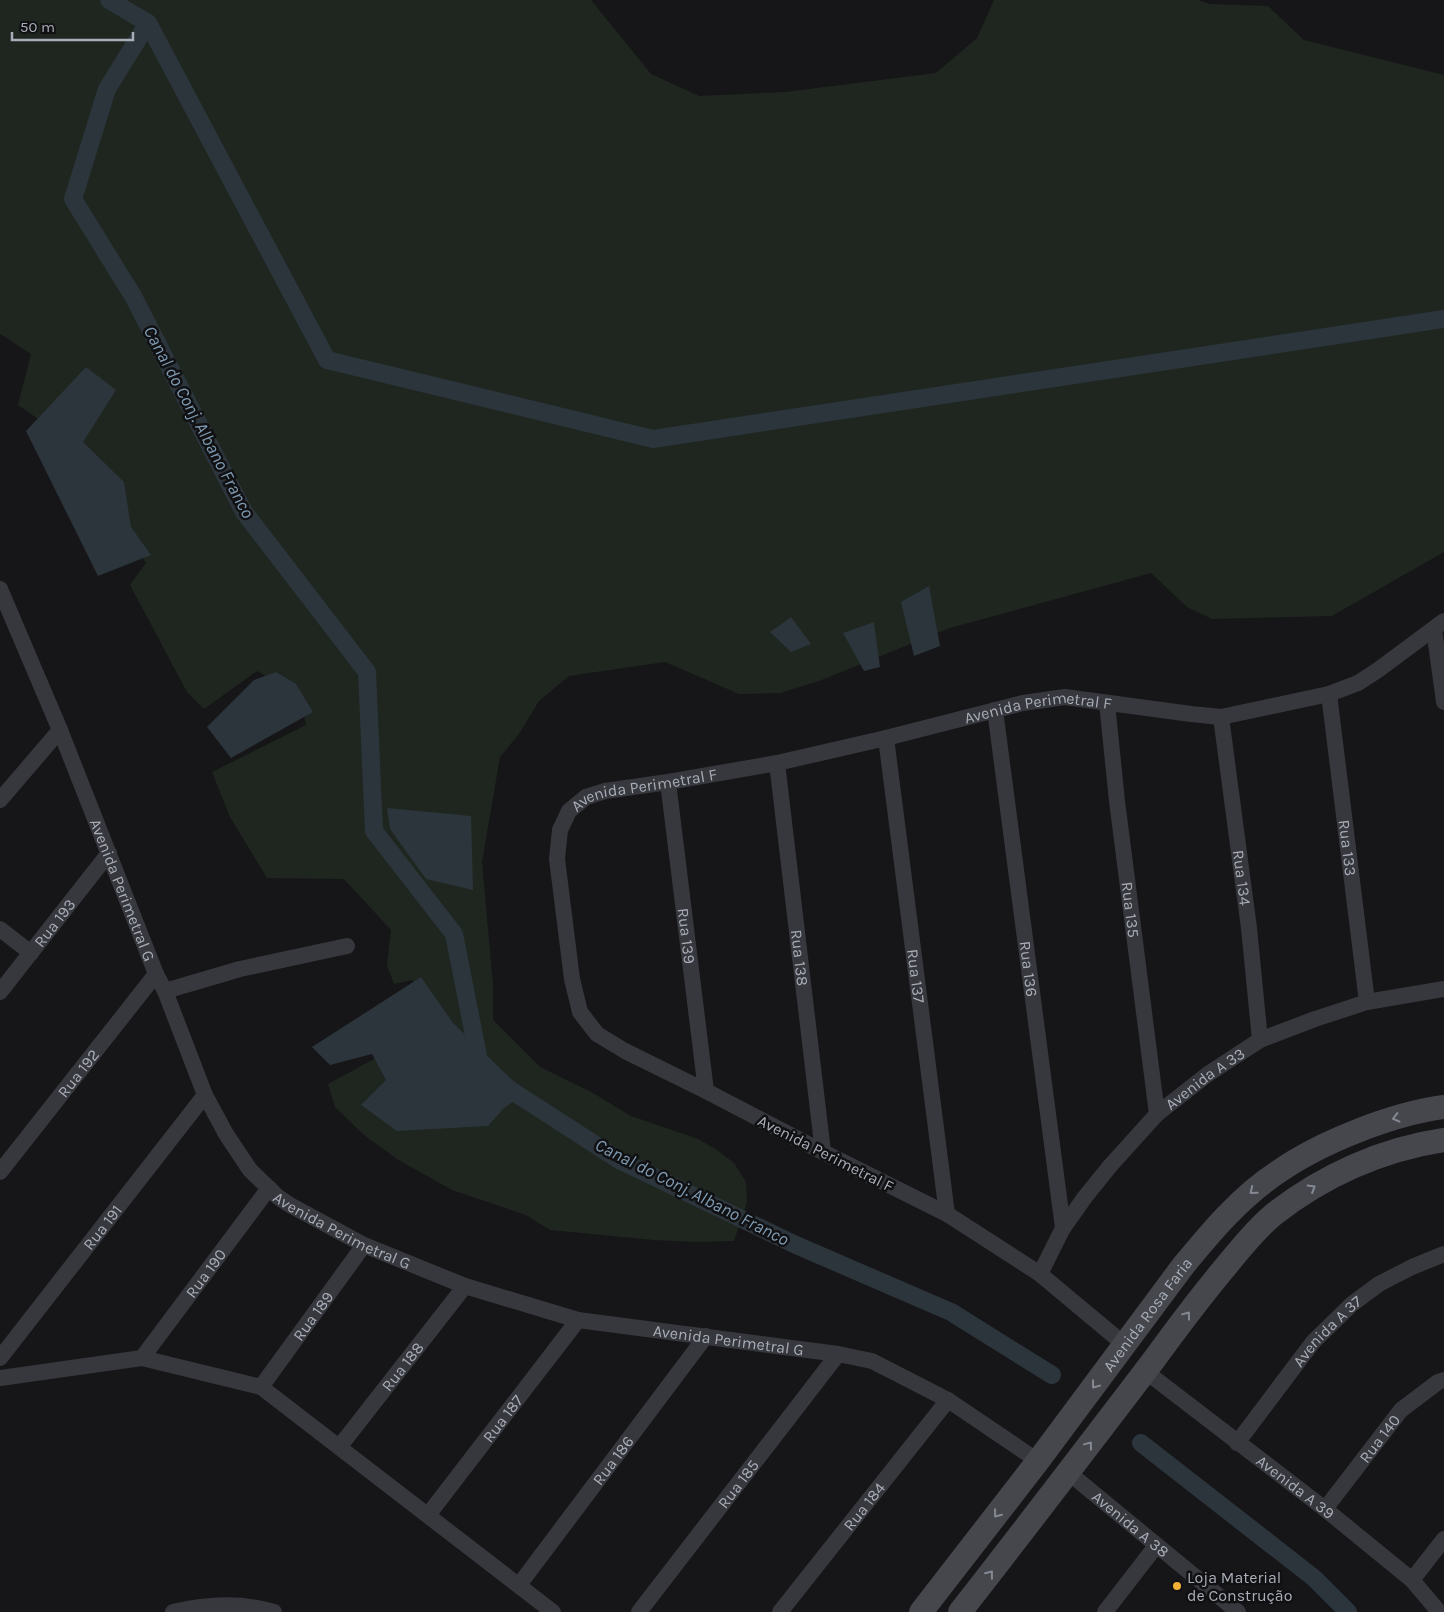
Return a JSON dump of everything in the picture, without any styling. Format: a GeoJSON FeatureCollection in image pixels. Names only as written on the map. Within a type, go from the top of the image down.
{"type":"FeatureCollection","features":[{"type":"Feature","properties":{"kind":"street","name":"Avenida Perimetral G"},"geometry":{"type":"LineString","coordinates":[[0,589],[4,617],[60,730],[205,1095],[226,1134],[250,1170],[269,1188],[290,1205],[364,1245],[465,1286],[578,1320],[838,1354],[872,1361],[948,1400],[1038,1461]]}},
{"type":"Feature","properties":{"kind":"street"},"geometry":{"type":"LineString","coordinates":[[1439,625],[1444,702]]}},
{"type":"Feature","properties":{"kind":"street","name":"Avenida Perimetral F"},"geometry":{"type":"LineString","coordinates":[[1124,1346],[1040,1274],[947,1214],[624,1051],[596,1034],[580,1012],[572,979],[557,859],[560,830],[569,811],[586,797],[605,791],[777,763],[886,738],[1023,703],[1065,697],[1221,717],[1329,694],[1358,683],[1439,625]]}},
{"type":"Feature","properties":{"kind":"street","name":"Rua 133"},"geometry":{"type":"LineString","coordinates":[[1329,694],[1367,1002]]}},
{"type":"Feature","properties":{"kind":"street","name":"Rua 135"},"geometry":{"type":"LineString","coordinates":[[1107,703],[1117,801],[1157,1114]]}},
{"type":"Feature","properties":{"kind":"street","name":"Rua 136"},"geometry":{"type":"LineString","coordinates":[[995,710],[1063,1228]]}},
{"type":"Feature","properties":{"kind":"street","name":"Rua 134"},"geometry":{"type":"LineString","coordinates":[[1221,717],[1249,928],[1260,1040]]}},
{"type":"Feature","properties":{"kind":"street"},"geometry":{"type":"LineString","coordinates":[[0,800],[60,730]]}},
{"type":"Feature","properties":{"kind":"street","name":"Rua 137"},"geometry":{"type":"LineString","coordinates":[[886,738],[947,1214]]}},
{"type":"Feature","properties":{"kind":"street","name":"Rua 138"},"geometry":{"type":"LineString","coordinates":[[777,763],[823,1152]]}},
{"type":"Feature","properties":{"kind":"street","name":"Rua 139"},"geometry":{"type":"LineString","coordinates":[[668,782],[706,1091]]}},
{"type":"Feature","properties":{"kind":"street","name":"Rua 193"},"geometry":{"type":"LineString","coordinates":[[0,992],[108,853]]}},
{"type":"Feature","properties":{"kind":"street"},"geometry":{"type":"LineString","coordinates":[[0,929],[31,952]]}},
{"type":"Feature","properties":{"kind":"street"},"geometry":{"type":"LineString","coordinates":[[165,991],[240,969],[347,946]]}},
{"type":"Feature","properties":{"kind":"street","name":"Rua 192"},"geometry":{"type":"LineString","coordinates":[[0,1172],[156,974]]}},
{"type":"Feature","properties":{"kind":"street","name":"Avenida A 33"},"geometry":{"type":"LineString","coordinates":[[1040,1274],[1063,1228],[1110,1166],[1157,1114],[1208,1074],[1260,1040],[1367,1002],[1444,989]]}},
{"type":"Feature","properties":{"kind":"street","name":"Rua 191"},"geometry":{"type":"LineString","coordinates":[[0,1358],[205,1095]]}},
{"type":"Feature","properties":{"kind":"street","name":"Avenida Rosa Faria"},"geometry":{"type":"LineString","coordinates":[[921,1612],[1038,1461],[1183,1266],[1204,1240],[1246,1197],[1278,1172],[1324,1146],[1388,1119],[1444,1107]]}},
{"type":"Feature","properties":{"kind":"street","name":"Avenida Rosa Faria"},"geometry":{"type":"LineString","coordinates":[[960,1612],[1069,1473],[1210,1286],[1240,1250],[1272,1217],[1301,1194],[1326,1180],[1388,1153],[1444,1140]]}},
{"type":"Feature","properties":{"kind":"street","name":"Rua 190"},"geometry":{"type":"LineString","coordinates":[[142,1358],[269,1188]]}},
{"type":"Feature","properties":{"kind":"street","name":"Rua 189"},"geometry":{"type":"LineString","coordinates":[[261,1387],[364,1245]]}},
{"type":"Feature","properties":{"kind":"street","name":"Avenida A 37"},"geometry":{"type":"LineString","coordinates":[[1237,1443],[1312,1342],[1352,1304],[1379,1284],[1412,1267],[1444,1254]]}},
{"type":"Feature","properties":{"kind":"street"},"geometry":{"type":"LineString","coordinates":[[1183,1266],[1210,1286]]}},
{"type":"Feature","properties":{"kind":"street","name":"Rua 188"},"geometry":{"type":"LineString","coordinates":[[340,1446],[465,1286]]}},
{"type":"Feature","properties":{"kind":"street","name":"Rua 187"},"geometry":{"type":"LineString","coordinates":[[428,1515],[578,1320]]}},
{"type":"Feature","properties":{"kind":"street","name":"Rua 186"},"geometry":{"type":"LineString","coordinates":[[519,1585],[706,1336]]}},
{"type":"Feature","properties":{"kind":"street","name":"Rua 185"},"geometry":{"type":"LineString","coordinates":[[638,1612],[838,1354]]}},
{"type":"Feature","properties":{"kind":"street"},"geometry":{"type":"LineString","coordinates":[[0,1378],[142,1358],[261,1387],[553,1612]]}},
{"type":"Feature","properties":{"kind":"street","name":"Avenida A 39"},"geometry":{"type":"LineString","coordinates":[[1145,1370],[1237,1443],[1325,1509],[1412,1580],[1439,1612]]}},
{"type":"Feature","properties":{"kind":"street","name":"Rua 140"},"geometry":{"type":"LineString","coordinates":[[1325,1509],[1401,1410],[1438,1382],[1444,1380]]}},
{"type":"Feature","properties":{"kind":"street","name":"Rua 184"},"geometry":{"type":"LineString","coordinates":[[780,1612],[948,1400]]}},
{"type":"Feature","properties":{"kind":"street","name":"Avenida A 38"},"geometry":{"type":"LineString","coordinates":[[1069,1473],[1238,1612]]}},
{"type":"Feature","properties":{"kind":"street"},"geometry":{"type":"LineString","coordinates":[[1412,1580],[1444,1539]]}},
{"type":"Feature","properties":{"kind":"street"},"geometry":{"type":"LineString","coordinates":[[1105,1612],[1156,1546]]}},
{"type":"Feature","properties":{"kind":"street"},"geometry":{"type":"LineString","coordinates":[[173,1612],[198,1606],[232,1605],[266,1611]]}},
{"type":"Feature","properties":{"kind":"shaded area"},"geometry":{"type":"Polygon","coordinates":[[[0,0],[591,0],[651,74],[699,96],[785,92],[936,73],[977,38],[994,0],[1198,0],[1209,4],[1268,6],[1304,40],[1444,75],[1444,552],[1332,616],[1212,619],[1187,607],[1151,573],[950,628],[819,681],[780,693],[739,694],[665,662],[569,676],[539,701],[519,734],[500,757],[482,862],[493,984],[493,1020],[540,1067],[593,1093],[631,1116],[698,1139],[717,1150],[734,1163],[746,1182],[747,1202],[734,1241],[654,1240],[550,1230],[526,1215],[452,1190],[397,1159],[364,1135],[335,1107],[328,1084],[418,1035],[431,1004],[412,980],[394,984],[387,965],[391,930],[344,879],[267,878],[230,817],[212,772],[306,725],[299,696],[257,671],[204,709],[187,692],[130,585],[146,563],[71,442],[18,405],[31,354],[0,334],[0,0]]]}},
{"type":"Feature","properties":{"kind":"shaded area"},"geometry":{"type":"Polygon","coordinates":[[[86,367],[116,390],[83,442],[124,482],[131,527],[151,555],[98,576],[26,431],[86,367]]]}},
{"type":"Feature","properties":{"kind":"shaded area"},"geometry":{"type":"Polygon","coordinates":[[[929,586],[940,646],[914,656],[901,602],[929,586]]]}},
{"type":"Feature","properties":{"kind":"shaded area"},"geometry":{"type":"Polygon","coordinates":[[[791,617],[811,644],[791,652],[770,632],[791,617]]]}},
{"type":"Feature","properties":{"kind":"shaded area"},"geometry":{"type":"Polygon","coordinates":[[[874,622],[880,667],[864,671],[843,633],[874,622]]]}},
{"type":"Feature","properties":{"kind":"shaded area"},"geometry":{"type":"Polygon","coordinates":[[[276,672],[296,684],[313,712],[231,758],[207,727],[254,680],[276,672]]]}},
{"type":"Feature","properties":{"kind":"shaded area"},"geometry":{"type":"Polygon","coordinates":[[[387,808],[471,816],[473,890],[426,879],[390,829],[387,808]]]}},
{"type":"Feature","properties":{"kind":"shaded area"},"geometry":{"type":"Polygon","coordinates":[[[421,977],[453,1023],[525,1092],[503,1109],[488,1126],[397,1131],[361,1105],[386,1080],[372,1054],[330,1065],[312,1047],[421,977]]]}},
{"type":"Feature","properties":{"kind":"waterway"},"geometry":{"type":"LineString","coordinates":[[109,0],[148,23],[327,360],[653,439],[1444,319]]}},
{"type":"Feature","properties":{"kind":"waterway","name":"Canal do Conj. Albano Franco"},"geometry":{"type":"LineString","coordinates":[[148,23],[107,89],[73,199],[133,296],[244,512],[367,672],[374,831],[454,934],[481,1071],[619,1160],[796,1245],[951,1312],[1052,1375]]}},
{"type":"Feature","properties":{"kind":"waterway","name":"Canal do Conj. Albano Franco"},"geometry":{"type":"LineString","coordinates":[[1141,1443],[1314,1578],[1348,1612]]}},
{"type":"Feature","properties":{"kind":"place","name":"Loja Material de Construção"},"geometry":{"type":"Point","coordinates":[1177,1586]}}]}
